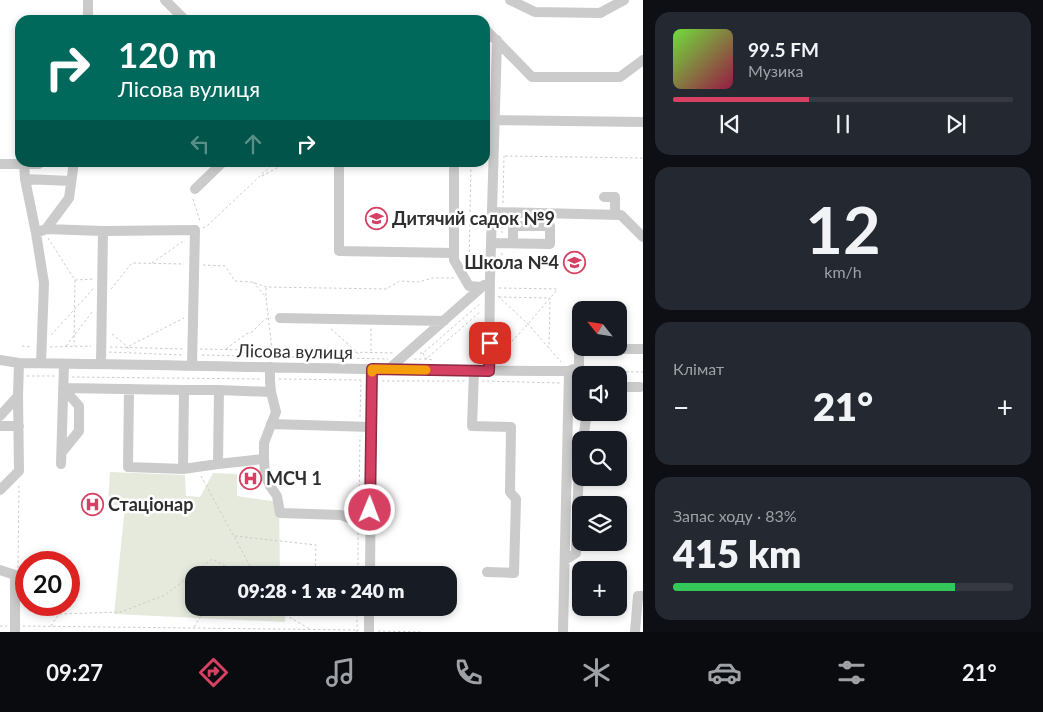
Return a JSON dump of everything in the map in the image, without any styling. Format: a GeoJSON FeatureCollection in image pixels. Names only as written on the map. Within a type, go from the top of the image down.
{"type":"FeatureCollection","features":[{"type":"Feature","properties":{"kind":"street"},"geometry":{"type":"LineString","coordinates":[[88,0],[88,15]]}},
{"type":"Feature","properties":{"kind":"street"},"geometry":{"type":"LineString","coordinates":[[165,0],[180,15]]}},
{"type":"Feature","properties":{"kind":"street"},"geometry":{"type":"LineString","coordinates":[[510,0],[535,12],[600,13],[624,0]]}},
{"type":"Feature","properties":{"kind":"street"},"geometry":{"type":"LineString","coordinates":[[490,34],[532,77],[620,77],[643,60]]}},
{"type":"Feature","properties":{"kind":"street"},"geometry":{"type":"LineString","coordinates":[[489,366],[494,276],[491,243],[492,212],[498,155],[491,116],[497,40]]}},
{"type":"Feature","properties":{"kind":"street"},"geometry":{"type":"LineString","coordinates":[[491,116],[643,122]]}},
{"type":"Feature","properties":{"kind":"street"},"geometry":{"type":"LineString","coordinates":[[0,164],[15,164]]}},
{"type":"Feature","properties":{"kind":"street"},"geometry":{"type":"LineString","coordinates":[[24,167],[25,179],[42,231],[44,283],[41,363]]}},
{"type":"Feature","properties":{"kind":"street"},"geometry":{"type":"LineString","coordinates":[[42,231],[69,198],[73,167]]}},
{"type":"Feature","properties":{"kind":"street"},"geometry":{"type":"LineString","coordinates":[[193,194],[218,167]]}},
{"type":"Feature","properties":{"kind":"street"},"geometry":{"type":"LineString","coordinates":[[339,167],[339,251],[453,253]]}},
{"type":"Feature","properties":{"kind":"street"},"geometry":{"type":"LineString","coordinates":[[454,167],[454,260],[469,286],[482,287]]}},
{"type":"Feature","properties":{"kind":"street"},"geometry":{"type":"LineString","coordinates":[[25,179],[71,181]]}},
{"type":"Feature","properties":{"kind":"street"},"geometry":{"type":"LineString","coordinates":[[604,197],[616,197],[615,215]]}},
{"type":"Feature","properties":{"kind":"street"},"geometry":{"type":"LineString","coordinates":[[492,212],[621,215],[643,237]]}},
{"type":"Feature","properties":{"kind":"street"},"geometry":{"type":"LineString","coordinates":[[42,231],[195,230],[192,366]]}},
{"type":"Feature","properties":{"kind":"street"},"geometry":{"type":"LineString","coordinates":[[101,364],[103,231]]}},
{"type":"Feature","properties":{"kind":"street"},"geometry":{"type":"LineString","coordinates":[[491,243],[513,243]]}},
{"type":"Feature","properties":{"kind":"street"},"geometry":{"type":"LineString","coordinates":[[389,369],[494,276]]}},
{"type":"Feature","properties":{"kind":"street"},"geometry":{"type":"LineString","coordinates":[[280,318],[444,321]]}},
{"type":"Feature","properties":{"kind":"street"},"geometry":{"type":"LineString","coordinates":[[563,632],[569,371],[579,367],[579,349],[643,349]]}},
{"type":"Feature","properties":{"kind":"street","name":"Лісова вулиця"},"geometry":{"type":"LineString","coordinates":[[0,360],[19,363],[192,366],[271,362],[365,365],[389,369],[474,376],[489,366],[569,371]]}},
{"type":"Feature","properties":{"kind":"street"},"geometry":{"type":"LineString","coordinates":[[271,362],[270,379],[276,412],[264,443],[264,458],[265,474],[277,496],[280,513],[341,515],[370,527]]}},
{"type":"Feature","properties":{"kind":"street"},"geometry":{"type":"LineString","coordinates":[[0,490],[19,472],[19,363]]}},
{"type":"Feature","properties":{"kind":"street"},"geometry":{"type":"LineString","coordinates":[[61,464],[64,364]]}},
{"type":"Feature","properties":{"kind":"street"},"geometry":{"type":"LineString","coordinates":[[365,365],[372,380],[370,566]]}},
{"type":"Feature","properties":{"kind":"street"},"geometry":{"type":"LineString","coordinates":[[474,376],[472,426],[511,427],[510,492],[516,499],[514,573],[487,572]]}},
{"type":"Feature","properties":{"kind":"street"},"geometry":{"type":"LineString","coordinates":[[627,387],[640,387]]}},
{"type":"Feature","properties":{"kind":"street"},"geometry":{"type":"LineString","coordinates":[[63,388],[272,392]]}},
{"type":"Feature","properties":{"kind":"street"},"geometry":{"type":"LineString","coordinates":[[62,452],[79,431],[79,406],[63,388]]}},
{"type":"Feature","properties":{"kind":"street"},"geometry":{"type":"LineString","coordinates":[[129,389],[128,467],[183,469],[264,458]]}},
{"type":"Feature","properties":{"kind":"street"},"geometry":{"type":"LineString","coordinates":[[183,469],[184,390]]}},
{"type":"Feature","properties":{"kind":"street"},"geometry":{"type":"LineString","coordinates":[[218,464],[219,390]]}},
{"type":"Feature","properties":{"kind":"street"},"geometry":{"type":"LineString","coordinates":[[0,416],[18,396]]}},
{"type":"Feature","properties":{"kind":"street"},"geometry":{"type":"LineString","coordinates":[[271,424],[371,426]]}},
{"type":"Feature","properties":{"kind":"street"},"geometry":{"type":"LineString","coordinates":[[0,426],[19,426]]}},
{"type":"Feature","properties":{"kind":"street"},"geometry":{"type":"LineString","coordinates":[[567,464],[572,464]]}},
{"type":"Feature","properties":{"kind":"street"},"geometry":{"type":"LineString","coordinates":[[565,560],[576,553],[578,486]]}},
{"type":"Feature","properties":{"kind":"street"},"geometry":{"type":"LineString","coordinates":[[0,570],[15,575],[15,629]]}},
{"type":"Feature","properties":{"kind":"street"},"geometry":{"type":"LineString","coordinates":[[635,632],[638,596],[643,596]]}},
{"type":"Feature","properties":{"kind":"street"},"geometry":{"type":"LineString","coordinates":[[369,616],[369,631]]}},
{"type":"Feature","properties":{"kind":"path"},"geometry":{"type":"LineString","coordinates":[[494,276],[501,269],[502,243],[498,155],[643,158]]}},
{"type":"Feature","properties":{"kind":"path"},"geometry":{"type":"LineString","coordinates":[[151,264],[208,226],[270,167]]}},
{"type":"Feature","properties":{"kind":"path"},"geometry":{"type":"LineString","coordinates":[[259,178],[279,167]]}},
{"type":"Feature","properties":{"kind":"path"},"geometry":{"type":"LineString","coordinates":[[469,267],[471,167]]}},
{"type":"Feature","properties":{"kind":"path"},"geometry":{"type":"LineString","coordinates":[[193,194],[200,221]]}},
{"type":"Feature","properties":{"kind":"path"},"geometry":{"type":"LineString","coordinates":[[42,231],[75,280],[74,347]]}},
{"type":"Feature","properties":{"kind":"path"},"geometry":{"type":"LineString","coordinates":[[65,347],[132,263],[225,266],[234,281],[252,282],[266,287],[386,289],[400,281],[419,282],[432,278],[464,278]]}},
{"type":"Feature","properties":{"kind":"path"},"geometry":{"type":"LineString","coordinates":[[75,280],[102,279]]}},
{"type":"Feature","properties":{"kind":"path"},"geometry":{"type":"LineString","coordinates":[[42,346],[102,279]]}},
{"type":"Feature","properties":{"kind":"path"},"geometry":{"type":"LineString","coordinates":[[252,282],[266,297]]}},
{"type":"Feature","properties":{"kind":"path"},"geometry":{"type":"LineString","coordinates":[[266,287],[272,350],[271,362]]}},
{"type":"Feature","properties":{"kind":"path"},"geometry":{"type":"LineString","coordinates":[[22,346],[74,347],[128,353],[192,352],[226,349],[371,352],[426,359],[493,299],[498,288],[557,289],[489,366]]}},
{"type":"Feature","properties":{"kind":"path"},"geometry":{"type":"LineString","coordinates":[[101,349],[128,347],[192,352],[271,362],[365,365],[423,353],[493,299],[550,298]]}},
{"type":"Feature","properties":{"kind":"path"},"geometry":{"type":"LineString","coordinates":[[549,348],[550,298]]}},
{"type":"Feature","properties":{"kind":"path"},"geometry":{"type":"LineString","coordinates":[[493,299],[528,324],[569,371]]}},
{"type":"Feature","properties":{"kind":"path"},"geometry":{"type":"LineString","coordinates":[[128,347],[193,313]]}},
{"type":"Feature","properties":{"kind":"path"},"geometry":{"type":"LineString","coordinates":[[226,349],[246,334],[252,332],[264,320],[280,318]]}},
{"type":"Feature","properties":{"kind":"path"},"geometry":{"type":"LineString","coordinates":[[320,319],[357,352],[365,365],[361,380],[358,566]]}},
{"type":"Feature","properties":{"kind":"path"},"geometry":{"type":"LineString","coordinates":[[371,320],[371,352]]}},
{"type":"Feature","properties":{"kind":"path"},"geometry":{"type":"LineString","coordinates":[[101,325],[128,347]]}},
{"type":"Feature","properties":{"kind":"path"},"geometry":{"type":"LineString","coordinates":[[128,347],[128,353]]}},
{"type":"Feature","properties":{"kind":"path"},"geometry":{"type":"LineString","coordinates":[[627,372],[643,372]]}},
{"type":"Feature","properties":{"kind":"path"},"geometry":{"type":"LineString","coordinates":[[19,376],[361,380],[474,376],[568,383]]}},
{"type":"Feature","properties":{"kind":"path"},"geometry":{"type":"LineString","coordinates":[[196,467],[251,566]]}},
{"type":"Feature","properties":{"kind":"path"},"geometry":{"type":"LineString","coordinates":[[18,551],[19,472]]}},
{"type":"Feature","properties":{"kind":"path"},"geometry":{"type":"LineString","coordinates":[[234,536],[316,545],[315,566]]}},
{"type":"Feature","properties":{"kind":"path"},"geometry":{"type":"LineString","coordinates":[[203,566],[212,559],[225,566]]}},
{"type":"Feature","properties":{"kind":"path"},"geometry":{"type":"LineString","coordinates":[[50,626],[59,614],[121,612],[165,595],[185,580]]}},
{"type":"Feature","properties":{"kind":"path"},"geometry":{"type":"LineString","coordinates":[[193,628],[201,616]]}},
{"type":"Feature","properties":{"kind":"path"},"geometry":{"type":"LineString","coordinates":[[287,616],[310,630]]}},
{"type":"Feature","properties":{"kind":"path"},"geometry":{"type":"LineString","coordinates":[[357,616],[357,631]]}},
{"type":"Feature","properties":{"kind":"path"},"geometry":{"type":"LineString","coordinates":[[0,626],[15,629],[50,626],[422,632]]}},
{"type":"Feature","properties":{"kind":"shaded area"},"geometry":{"type":"Polygon","coordinates":[[[110,472],[185,475],[186,496],[200,497],[213,473],[237,474],[237,496],[279,502],[280,566],[185,566],[185,616],[285,616],[285,622],[114,614],[125,506],[108,504],[110,472]]]}},
{"type":"Feature","properties":{"kind":"slow traffic"},"geometry":{"type":"LineString","coordinates":[[372,372],[372,369],[426,370]]}},
{"type":"Feature","properties":{"kind":"place","name":"Дитячий садок №9"},"geometry":{"type":"Point","coordinates":[376,219]}},
{"type":"Feature","properties":{"kind":"place","name":"Школа №4"},"geometry":{"type":"Point","coordinates":[575,263]}},
{"type":"Feature","properties":{"kind":"place","name":"МСЧ 1"},"geometry":{"type":"Point","coordinates":[250,479]}},
{"type":"Feature","properties":{"kind":"place","name":"Стаціонар"},"geometry":{"type":"Point","coordinates":[92,505]}},
{"type":"Feature","properties":{"kind":"route"},"geometry":{"type":"LineString","coordinates":[[370,510],[372,369],[489,371],[490,343]]}}]}
